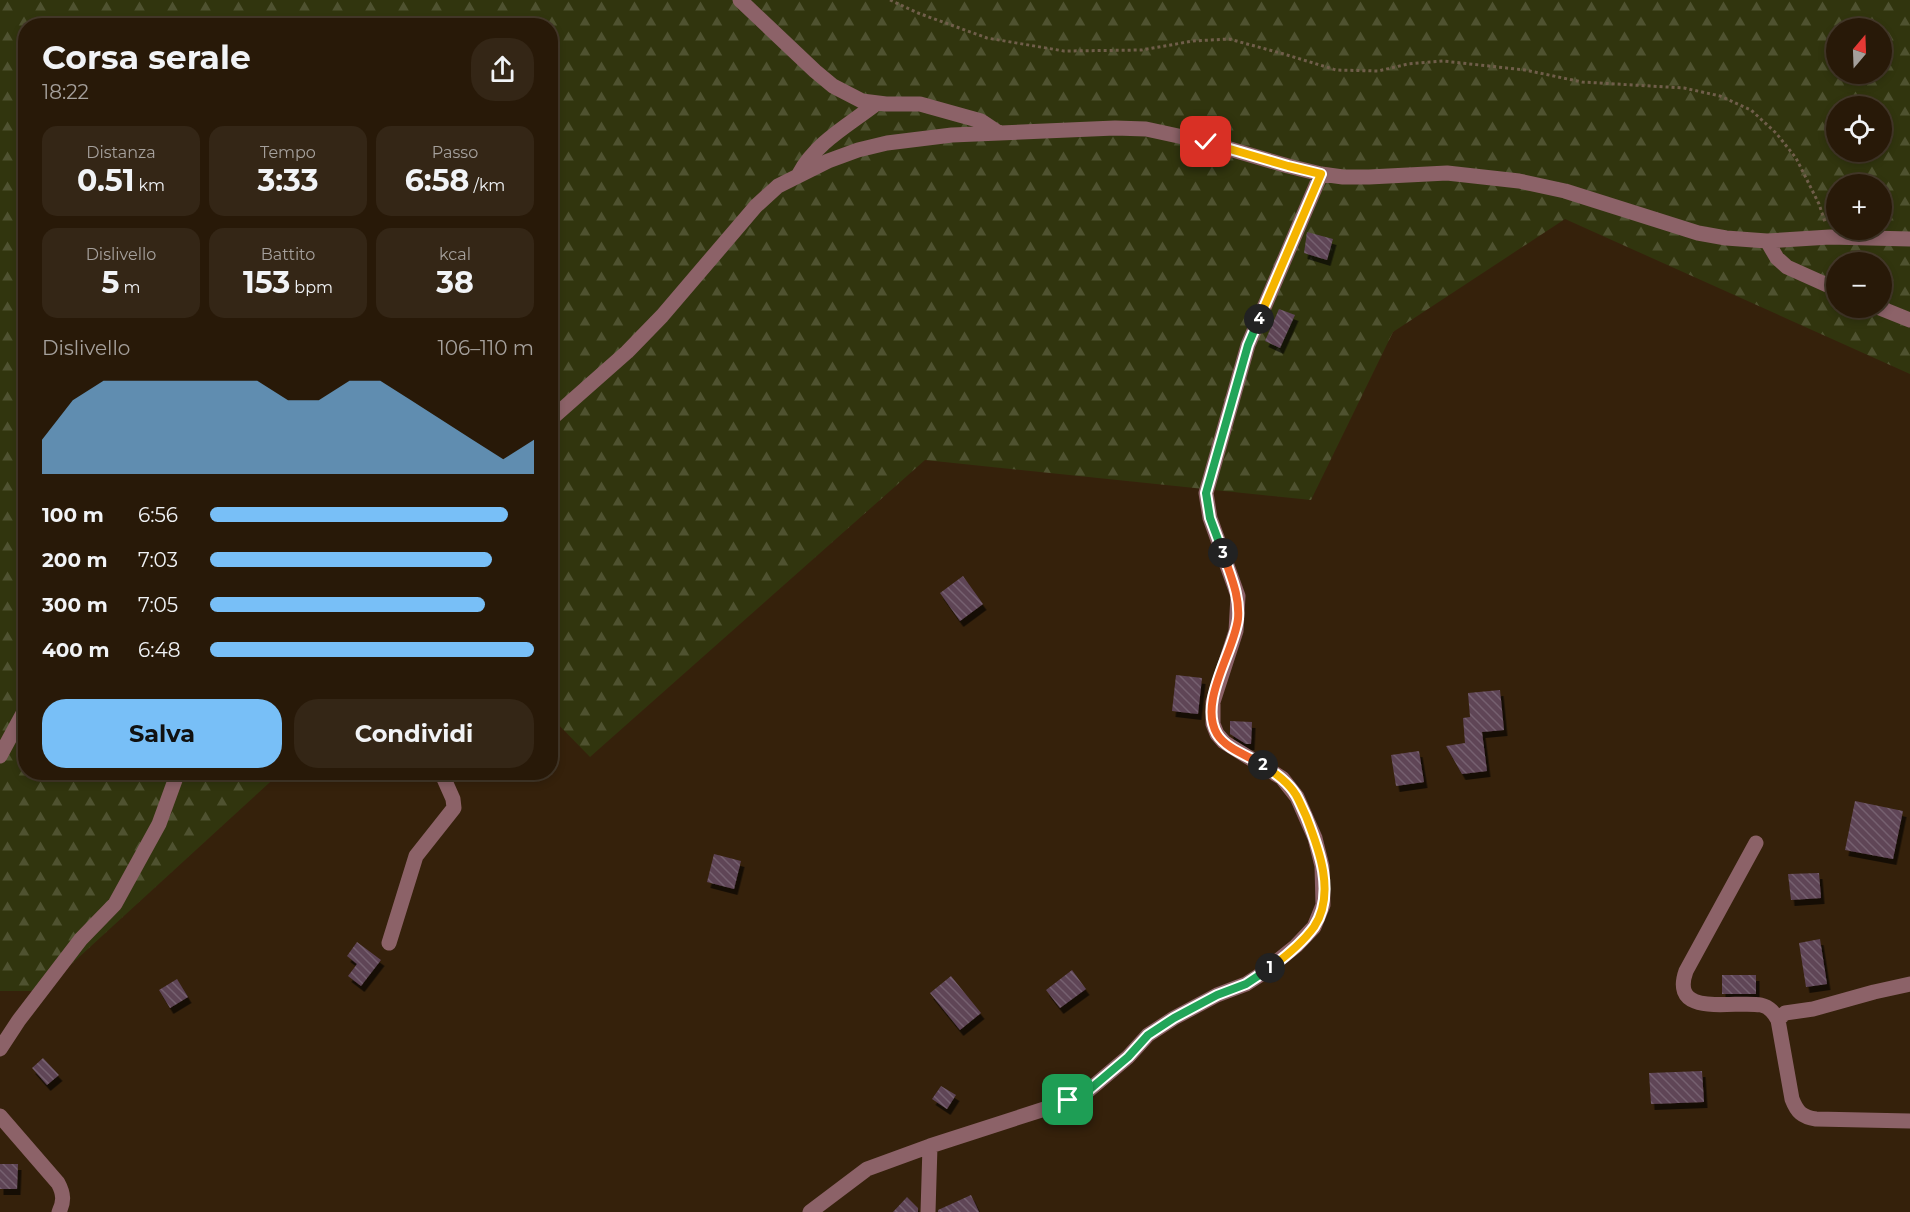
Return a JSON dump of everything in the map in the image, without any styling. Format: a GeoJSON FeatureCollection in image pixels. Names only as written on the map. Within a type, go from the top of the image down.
{"type":"FeatureCollection","features":[{"type":"Feature","properties":{"kind":"street"},"geometry":{"type":"LineString","coordinates":[[740,0],[833,86],[862,101],[920,104],[981,122],[1000,133]]}},
{"type":"Feature","properties":{"kind":"street"},"geometry":{"type":"LineString","coordinates":[[799,174],[804,163],[818,148],[877,103]]}},
{"type":"Feature","properties":{"kind":"street"},"geometry":{"type":"LineString","coordinates":[[558,413],[627,352],[662,316],[756,206],[778,186],[799,174],[858,150],[887,143],[952,135],[1115,128],[1146,129],[1206,142],[1321,174],[1369,177],[1447,173],[1519,180],[1565,191],[1698,233],[1726,238],[1767,240],[1826,237]]}},
{"type":"Feature","properties":{"kind":"street"},"geometry":{"type":"LineString","coordinates":[[810,1212],[867,1169],[1057,1105],[1089,1090],[1128,1057],[1148,1035],[1217,995],[1246,984],[1275,964],[1314,927],[1323,905],[1322,866],[1315,838],[1297,797],[1282,778],[1224,742],[1217,734],[1213,724],[1213,702],[1236,631],[1238,596],[1210,518],[1206,493],[1248,345],[1321,174]]}},
{"type":"Feature","properties":{"kind":"street"},"geometry":{"type":"LineString","coordinates":[[1892,239],[1910,239]]}},
{"type":"Feature","properties":{"kind":"street"},"geometry":{"type":"LineString","coordinates":[[1767,240],[1777,258],[1787,267],[1826,285]]}},
{"type":"Feature","properties":{"kind":"street"},"geometry":{"type":"LineString","coordinates":[[1892,313],[1910,320]]}},
{"type":"Feature","properties":{"kind":"street"},"geometry":{"type":"LineString","coordinates":[[0,756],[18,723]]}},
{"type":"Feature","properties":{"kind":"street"},"geometry":{"type":"LineString","coordinates":[[0,1049],[19,1020],[81,939],[115,904],[159,824],[175,780]]}},
{"type":"Feature","properties":{"kind":"street"},"geometry":{"type":"LineString","coordinates":[[389,943],[416,856],[454,808],[453,799],[445,780]]}},
{"type":"Feature","properties":{"kind":"street"},"geometry":{"type":"LineString","coordinates":[[1755,843],[1686,971],[1682,981],[1683,990],[1690,1000],[1700,1004],[1761,1005],[1772,1010],[1778,1020],[1792,1099],[1804,1117],[1910,1121]]}},
{"type":"Feature","properties":{"kind":"street"},"geometry":{"type":"LineString","coordinates":[[1778,1020],[1785,1013],[1813,1009],[1910,984]]}},
{"type":"Feature","properties":{"kind":"street"},"geometry":{"type":"LineString","coordinates":[[0,1116],[58,1183],[63,1197],[59,1212]]}},
{"type":"Feature","properties":{"kind":"street"},"geometry":{"type":"LineString","coordinates":[[928,1212],[930,1146]]}},
{"type":"Feature","properties":{"kind":"path"},"geometry":{"type":"LineString","coordinates":[[890,0],[918,13],[987,38],[1064,51],[1142,50],[1193,41],[1228,39],[1336,70],[1378,71],[1408,64],[1443,61],[1525,70],[1582,82],[1684,88],[1720,96],[1751,110],[1776,132],[1796,158],[1819,204],[1826,225]]}},
{"type":"Feature","properties":{"kind":"green space"},"geometry":{"type":"Polygon","coordinates":[[[0,0],[1910,0],[1910,374],[1565,219],[1393,332],[1311,500],[925,460],[590,757],[558,724],[558,18],[18,18],[18,780],[272,780],[42,991],[0,991],[0,0]]]}},
{"type":"Feature","properties":{"kind":"building"},"geometry":{"type":"Polygon","coordinates":[[[1307,232],[1333,239],[1327,260],[1304,253],[1307,232]]]}},
{"type":"Feature","properties":{"kind":"building"},"geometry":{"type":"Polygon","coordinates":[[[1279,309],[1295,315],[1280,348],[1265,341],[1279,309]]]}},
{"type":"Feature","properties":{"kind":"building"},"geometry":{"type":"Polygon","coordinates":[[[963,576],[983,604],[960,621],[940,593],[963,576]]]}},
{"type":"Feature","properties":{"kind":"building"},"geometry":{"type":"Polygon","coordinates":[[[1176,675],[1202,678],[1198,714],[1172,711],[1176,675]]]}},
{"type":"Feature","properties":{"kind":"building"},"geometry":{"type":"Polygon","coordinates":[[[1500,690],[1504,730],[1482,732],[1487,771],[1462,774],[1446,746],[1465,743],[1463,718],[1470,717],[1468,693],[1500,690]]]}},
{"type":"Feature","properties":{"kind":"building"},"geometry":{"type":"Polygon","coordinates":[[[1230,721],[1252,722],[1251,744],[1246,744],[1230,734],[1230,721]]]}},
{"type":"Feature","properties":{"kind":"building"},"geometry":{"type":"Polygon","coordinates":[[[1419,751],[1424,782],[1396,786],[1391,755],[1419,751]]]}},
{"type":"Feature","properties":{"kind":"building"},"geometry":{"type":"Polygon","coordinates":[[[1855,801],[1903,811],[1893,859],[1845,850],[1855,801]]]}},
{"type":"Feature","properties":{"kind":"building"},"geometry":{"type":"Polygon","coordinates":[[[714,854],[741,861],[734,889],[707,882],[714,854]]]}},
{"type":"Feature","properties":{"kind":"building"},"geometry":{"type":"Polygon","coordinates":[[[1819,873],[1821,898],[1791,900],[1788,874],[1819,873]]]}},
{"type":"Feature","properties":{"kind":"building"},"geometry":{"type":"Polygon","coordinates":[[[1820,939],[1827,984],[1806,987],[1799,943],[1820,939]]]}},
{"type":"Feature","properties":{"kind":"building"},"geometry":{"type":"Polygon","coordinates":[[[357,942],[381,960],[361,986],[348,976],[357,964],[347,956],[357,942]]]}},
{"type":"Feature","properties":{"kind":"building"},"geometry":{"type":"Polygon","coordinates":[[[1072,970],[1086,989],[1060,1008],[1046,990],[1072,970]]]}},
{"type":"Feature","properties":{"kind":"building"},"geometry":{"type":"Polygon","coordinates":[[[1722,975],[1756,975],[1756,994],[1722,994],[1722,975]]]}},
{"type":"Feature","properties":{"kind":"building"},"geometry":{"type":"Polygon","coordinates":[[[951,976],[981,1013],[960,1030],[930,993],[951,976]]]}},
{"type":"Feature","properties":{"kind":"building"},"geometry":{"type":"Polygon","coordinates":[[[177,979],[188,997],[170,1008],[159,990],[177,979]]]}},
{"type":"Feature","properties":{"kind":"building"},"geometry":{"type":"Polygon","coordinates":[[[43,1058],[59,1075],[47,1085],[32,1068],[43,1058]]]}},
{"type":"Feature","properties":{"kind":"building"},"geometry":{"type":"Polygon","coordinates":[[[1702,1071],[1704,1102],[1651,1104],[1649,1073],[1702,1071]]]}},
{"type":"Feature","properties":{"kind":"building"},"geometry":{"type":"Polygon","coordinates":[[[941,1086],[956,1095],[947,1109],[932,1099],[941,1086]]]}},
{"type":"Feature","properties":{"kind":"building"},"geometry":{"type":"Polygon","coordinates":[[[0,1164],[18,1164],[17,1189],[0,1189],[0,1164]]]}},
{"type":"Feature","properties":{"kind":"building"},"geometry":{"type":"Polygon","coordinates":[[[971,1195],[979,1212],[938,1212],[938,1210],[971,1195]]]}},
{"type":"Feature","properties":{"kind":"building"},"geometry":{"type":"Polygon","coordinates":[[[907,1197],[918,1208],[918,1212],[893,1212],[907,1197]]]}},
{"type":"Feature","properties":{"kind":"route"},"geometry":{"type":"LineString","coordinates":[[1068,1100],[1089,1090],[1128,1057],[1148,1035],[1217,995],[1246,984],[1275,964],[1314,927],[1323,905],[1322,866],[1315,838],[1297,797],[1282,778],[1224,742],[1217,734],[1213,724],[1213,702],[1218,681],[1238,621],[1238,596],[1210,518],[1206,493],[1248,345],[1321,174],[1206,142]]}}]}
